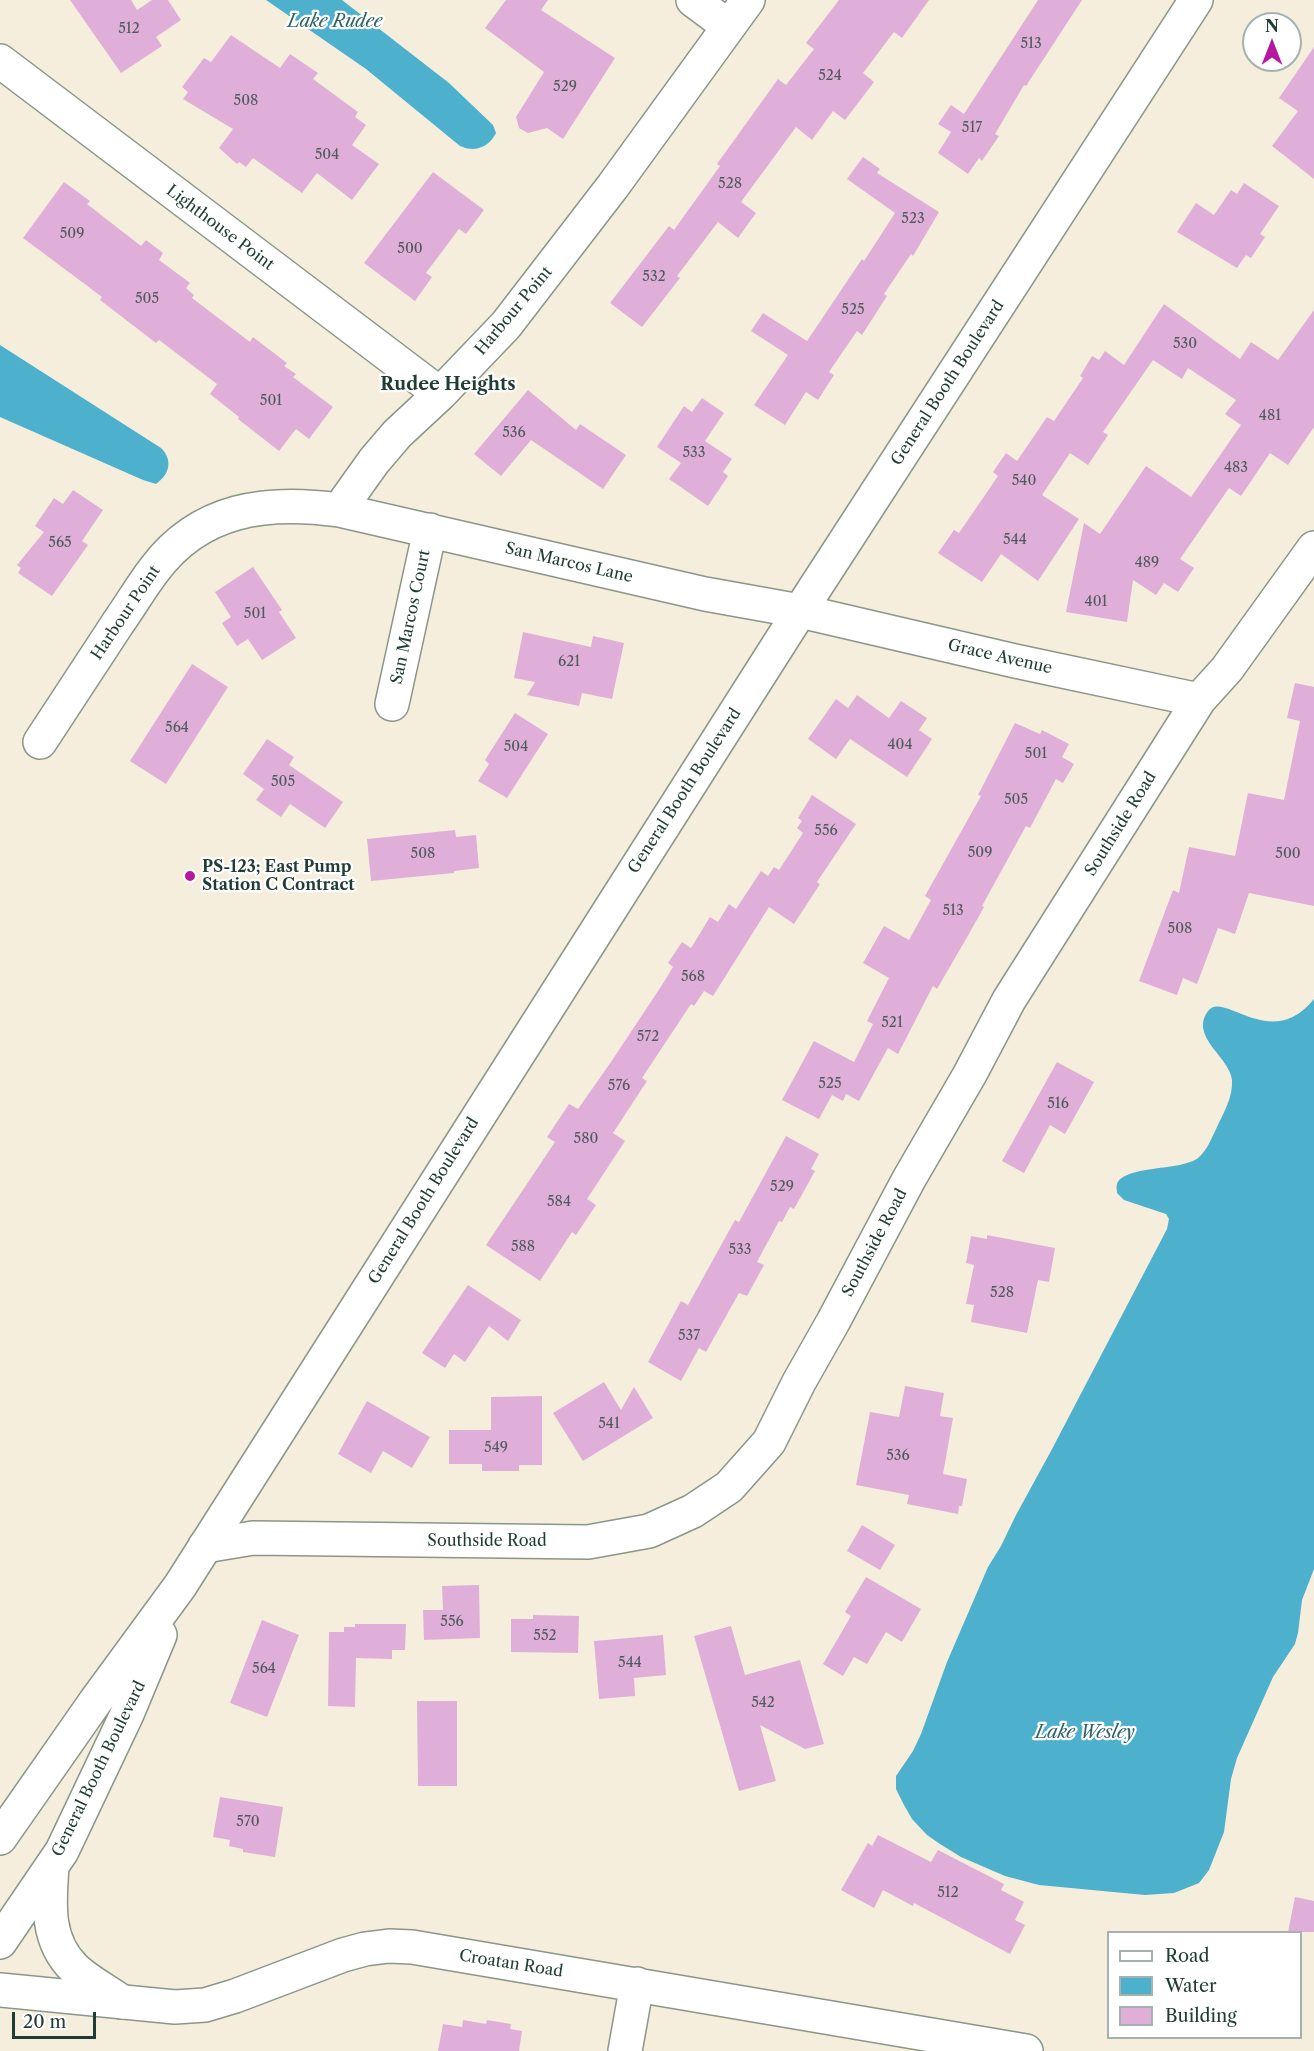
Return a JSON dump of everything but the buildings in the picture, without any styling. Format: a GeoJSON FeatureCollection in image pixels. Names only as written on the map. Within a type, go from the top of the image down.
{"type":"FeatureCollection","features":[{"type":"Feature","properties":{"kind":"main road"},"geometry":{"type":"LineString","coordinates":[[693,0],[728,26]]}},
{"type":"Feature","properties":{"kind":"main road","name":"Harbour Point"},"geometry":{"type":"LineString","coordinates":[[40,742],[154,570],[183,539],[212,521],[245,510],[282,505],[339,510],[374,461],[397,434],[440,394],[506,325],[606,194],[748,0]]}},
{"type":"Feature","properties":{"kind":"main road","name":"General Booth Boulevard"},"geometry":{"type":"LineString","coordinates":[[0,1838],[180,1586],[800,611],[1197,0]]}},
{"type":"Feature","properties":{"kind":"main road","name":"Lighthouse Point"},"geometry":{"type":"LineString","coordinates":[[0,61],[440,394]]}},
{"type":"Feature","properties":{"kind":"main road","name":"San Marcos Lane"},"geometry":{"type":"LineString","coordinates":[[339,510],[705,594],[800,611]]}},
{"type":"Feature","properties":{"kind":"main road","name":"San Marcos Court"},"geometry":{"type":"LineString","coordinates":[[392,704],[430,530]]}},
{"type":"Feature","properties":{"kind":"main road","name":"Southside Road"},"geometry":{"type":"LineString","coordinates":[[205,1546],[253,1538],[588,1542],[649,1530],[693,1511],[729,1487],[769,1442],[909,1179],[970,1074],[1009,1000],[1199,700],[1227,669],[1314,548]]}},
{"type":"Feature","properties":{"kind":"main road","name":"Grace Avenue"},"geometry":{"type":"LineString","coordinates":[[800,611],[1015,661],[1199,700]]}},
{"type":"Feature","properties":{"kind":"main road","name":"General Booth Boulevard"},"geometry":{"type":"LineString","coordinates":[[0,1942],[62,1851],[127,1714],[180,1586]]}},
{"type":"Feature","properties":{"kind":"main road"},"geometry":{"type":"LineString","coordinates":[[53,1865],[49,1911],[55,1941],[77,1971],[122,2002]]}},
{"type":"Feature","properties":{"kind":"main road","name":"Croatan Road"},"geometry":{"type":"LineString","coordinates":[[0,1990],[175,2007],[205,2005],[235,1996],[342,1955],[389,1946],[412,1947],[1026,2051]]}},
{"type":"Feature","properties":{"kind":"main road"},"geometry":{"type":"LineString","coordinates":[[625,2051],[637,1984]]}},
{"type":"Feature","properties":{"kind":"water","name":"Lake Rudee"},"geometry":{"type":"Polygon","coordinates":[[[266,0],[342,0],[449,83],[493,125],[496,133],[490,142],[476,149],[460,146],[366,69],[266,0]]]}},
{"type":"Feature","properties":{"kind":"water"},"geometry":{"type":"Polygon","coordinates":[[[0,345],[161,448],[167,457],[168,467],[161,480],[156,484],[143,480],[0,417],[0,345]]]}},
{"type":"Feature","properties":{"kind":"water","name":"Lake Wesley"},"geometry":{"type":"Polygon","coordinates":[[[1314,999],[1314,1569],[1302,1600],[1295,1644],[1273,1677],[1237,1758],[1231,1779],[1224,1832],[1209,1870],[1199,1883],[1174,1893],[1145,1895],[1039,1885],[1005,1876],[961,1857],[927,1835],[912,1819],[904,1805],[896,1789],[896,1776],[913,1751],[921,1734],[947,1662],[988,1567],[1167,1229],[1169,1219],[1166,1214],[1124,1200],[1117,1193],[1117,1184],[1130,1174],[1180,1165],[1198,1158],[1209,1144],[1228,1104],[1232,1080],[1230,1071],[1207,1038],[1203,1030],[1203,1020],[1208,1011],[1215,1007],[1265,1021],[1281,1021],[1297,1014],[1314,999]]]}},
{"type":"Feature","properties":{"kind":"place","name":"PS-123; East Pump Station C Contract"},"geometry":{"type":"Point","coordinates":[190,876]}},
{"type":"Feature","properties":{"kind":"district","name":"Rudee Heights"},"geometry":{"type":"Point","coordinates":[448,385]}}]}
